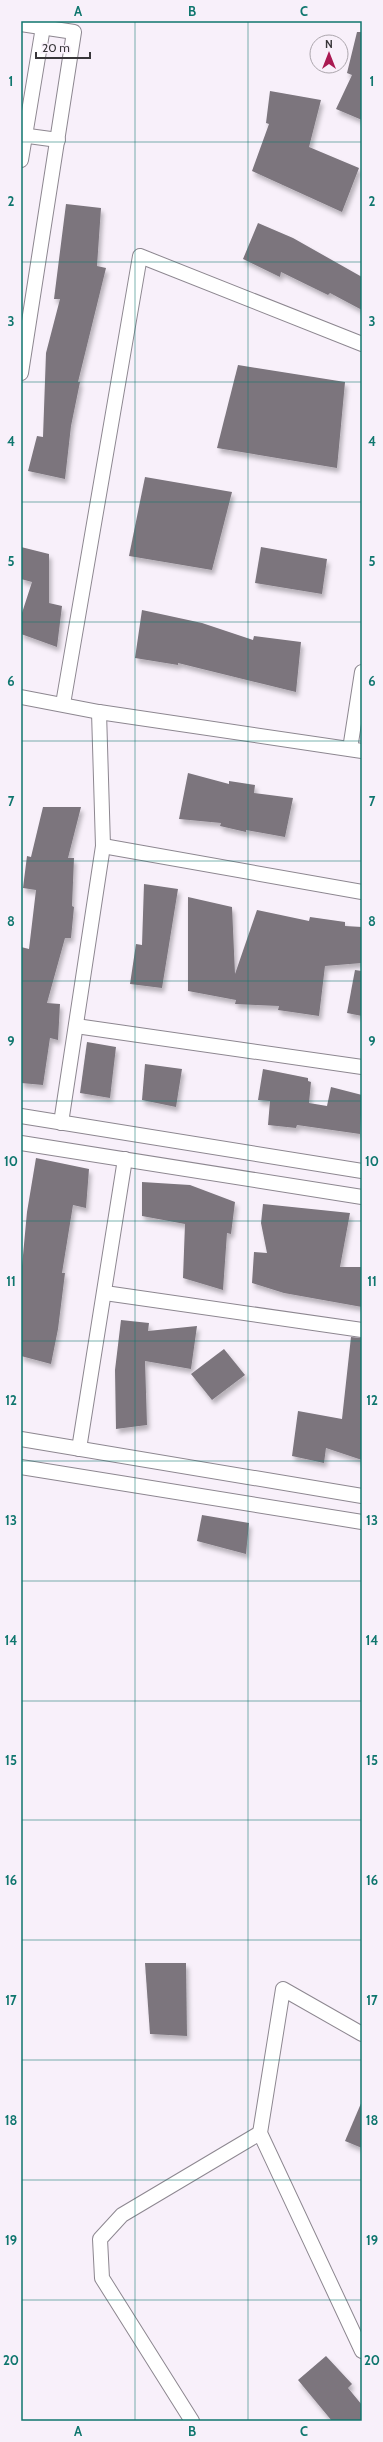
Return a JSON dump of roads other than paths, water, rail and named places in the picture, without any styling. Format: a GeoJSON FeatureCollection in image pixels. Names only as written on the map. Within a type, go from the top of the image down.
{"type":"FeatureCollection","features":[{"type":"Feature","properties":{"kind":"street"},"geometry":{"type":"LineString","coordinates":[[21,24],[43,24],[74,32],[21,373]]}},
{"type":"Feature","properties":{"kind":"street"},"geometry":{"type":"LineString","coordinates":[[21,160],[23,135],[43,24]]}},
{"type":"Feature","properties":{"kind":"street"},"geometry":{"type":"LineString","coordinates":[[23,135],[58,140]]}},
{"type":"Feature","properties":{"kind":"street"},"geometry":{"type":"LineString","coordinates":[[63,704],[140,256],[362,344]]}},
{"type":"Feature","properties":{"kind":"street"},"geometry":{"type":"LineString","coordinates":[[21,697],[98,712],[356,750],[362,672]]}},
{"type":"Feature","properties":{"kind":"street"},"geometry":{"type":"LineString","coordinates":[[61,1122],[103,846],[98,712]]}},
{"type":"Feature","properties":{"kind":"street"},"geometry":{"type":"LineString","coordinates":[[103,846],[362,892]]}},
{"type":"Feature","properties":{"kind":"street"},"geometry":{"type":"LineString","coordinates":[[76,1026],[362,1067]]}},
{"type":"Feature","properties":{"kind":"street"},"geometry":{"type":"LineString","coordinates":[[21,1116],[362,1171]]}},
{"type":"Feature","properties":{"kind":"street"},"geometry":{"type":"LineString","coordinates":[[21,1143],[362,1197]]}},
{"type":"Feature","properties":{"kind":"street"},"geometry":{"type":"LineString","coordinates":[[79,1449],[105,1293],[125,1159]]}},
{"type":"Feature","properties":{"kind":"street"},"geometry":{"type":"LineString","coordinates":[[105,1293],[362,1330]]}},
{"type":"Feature","properties":{"kind":"street"},"geometry":{"type":"LineString","coordinates":[[21,1439],[362,1496]]}},
{"type":"Feature","properties":{"kind":"street"},"geometry":{"type":"LineString","coordinates":[[21,1467],[362,1522]]}},
{"type":"Feature","properties":{"kind":"street"},"geometry":{"type":"LineString","coordinates":[[362,2034],[283,1989],[260,2133],[362,2351]]}},
{"type":"Feature","properties":{"kind":"street"},"geometry":{"type":"LineString","coordinates":[[192,2421],[102,2278],[100,2238],[122,2215],[260,2133]]}}]}
